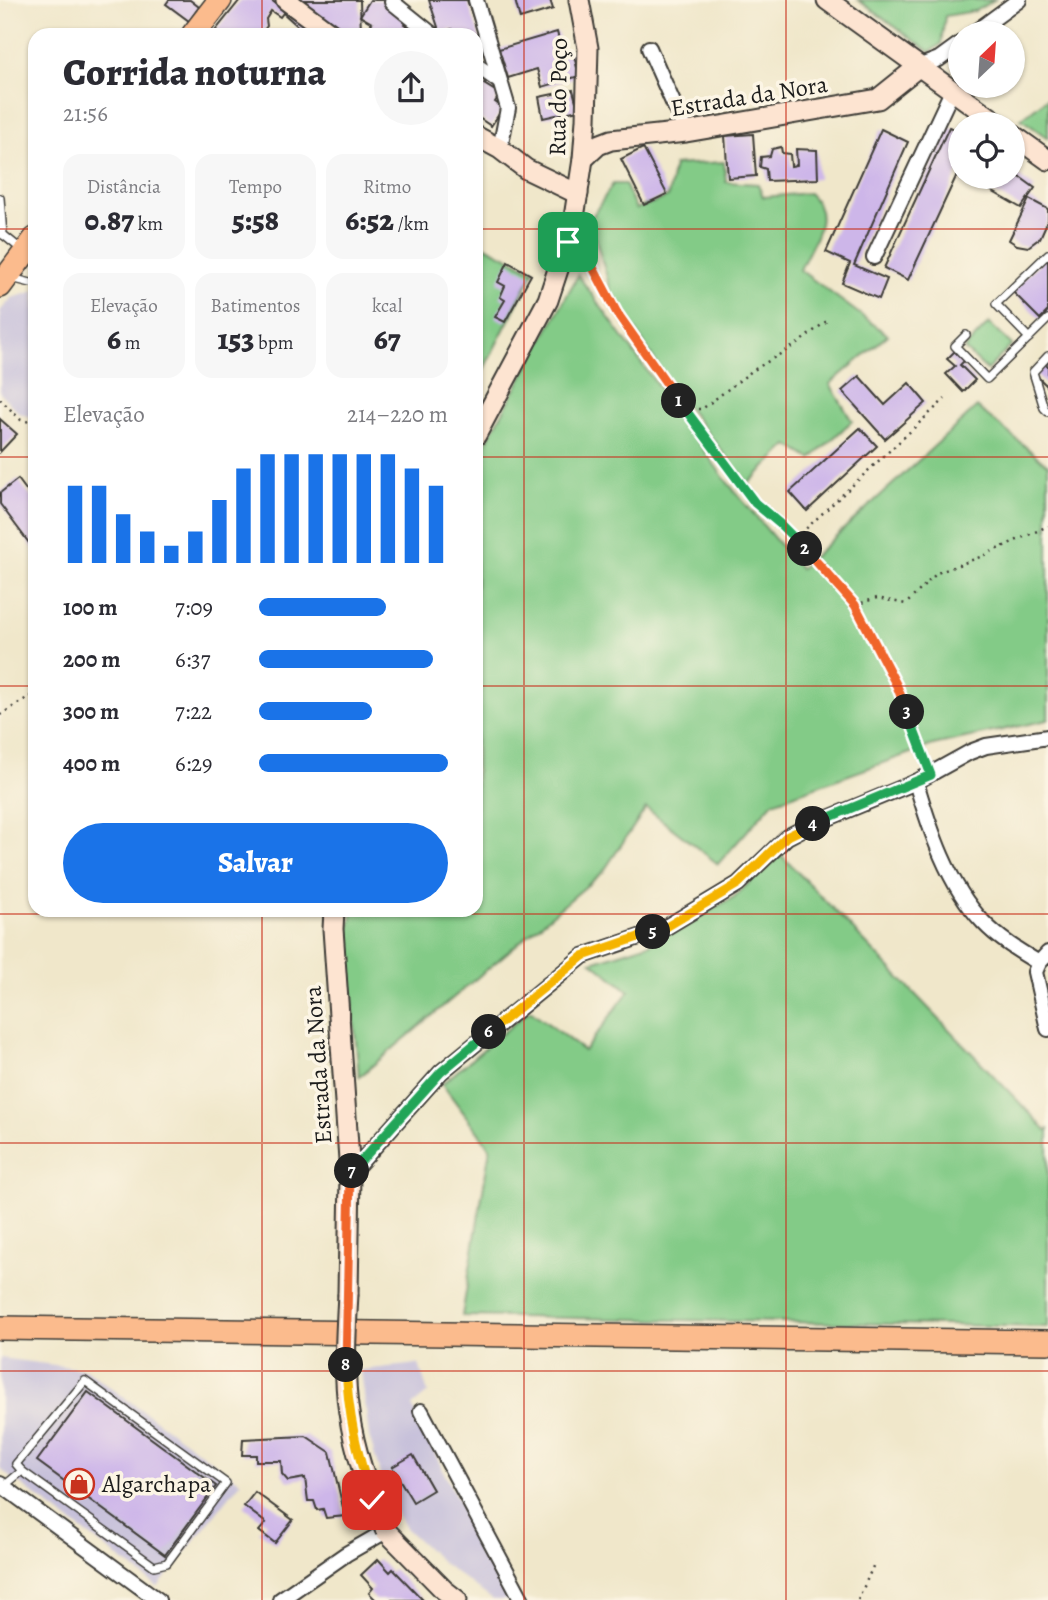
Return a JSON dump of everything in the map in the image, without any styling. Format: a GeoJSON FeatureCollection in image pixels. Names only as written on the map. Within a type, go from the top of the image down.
{"type":"FeatureCollection","features":[{"type":"Feature","properties":{"kind":"main road"},"geometry":{"type":"LineString","coordinates":[[198,28],[220,0]]}},
{"type":"Feature","properties":{"kind":"main road"},"geometry":{"type":"LineString","coordinates":[[3,282],[28,253]]}},
{"type":"Feature","properties":{"kind":"main road"},"geometry":{"type":"LineString","coordinates":[[0,1317],[397,1332]]}},
{"type":"Feature","properties":{"kind":"main road"},"geometry":{"type":"LineString","coordinates":[[0,1328],[1048,1342]]}},
{"type":"Feature","properties":{"kind":"street"},"geometry":{"type":"LineString","coordinates":[[286,0],[323,28]]}},
{"type":"Feature","properties":{"kind":"street"},"geometry":{"type":"LineString","coordinates":[[476,0],[508,108],[500,149]]}},
{"type":"Feature","properties":{"kind":"street","name":"Rua do Poço"},"geometry":{"type":"LineString","coordinates":[[578,194],[586,120],[588,48],[579,0]]}},
{"type":"Feature","properties":{"kind":"street"},"geometry":{"type":"LineString","coordinates":[[827,0],[948,87]]}},
{"type":"Feature","properties":{"kind":"street"},"geometry":{"type":"LineString","coordinates":[[990,21],[1019,0]]}},
{"type":"Feature","properties":{"kind":"street"},"geometry":{"type":"LineString","coordinates":[[392,2],[424,28]]}},
{"type":"Feature","properties":{"kind":"street"},"geometry":{"type":"LineString","coordinates":[[649,48],[686,132]]}},
{"type":"Feature","properties":{"kind":"street"},"geometry":{"type":"LineString","coordinates":[[483,62],[490,49]]}},
{"type":"Feature","properties":{"kind":"street"},"geometry":{"type":"LineString","coordinates":[[918,67],[948,52]]}},
{"type":"Feature","properties":{"kind":"street","name":"Estrada da Nora"},"geometry":{"type":"LineString","coordinates":[[583,159],[598,145],[611,140],[686,132],[878,99],[918,67]]}},
{"type":"Feature","properties":{"kind":"street"},"geometry":{"type":"LineString","coordinates":[[483,69],[500,82]]}},
{"type":"Feature","properties":{"kind":"street"},"geometry":{"type":"LineString","coordinates":[[874,257],[948,98]]}},
{"type":"Feature","properties":{"kind":"street"},"geometry":{"type":"LineString","coordinates":[[963,98],[982,112]]}},
{"type":"Feature","properties":{"kind":"street"},"geometry":{"type":"LineString","coordinates":[[586,120],[600,134],[611,140]]}},
{"type":"Feature","properties":{"kind":"street"},"geometry":{"type":"LineString","coordinates":[[483,140],[526,169],[578,194],[568,242],[548,300],[483,422]]}},
{"type":"Feature","properties":{"kind":"street"},"geometry":{"type":"LineString","coordinates":[[1025,144],[1048,160]]}},
{"type":"Feature","properties":{"kind":"street"},"geometry":{"type":"LineString","coordinates":[[350,1174],[441,1072],[583,956],[663,929],[738,884],[786,837],[916,782],[970,752],[986,746],[1048,737]]}},
{"type":"Feature","properties":{"kind":"street"},"geometry":{"type":"LineString","coordinates":[[916,782],[928,824],[960,891],[982,921],[1008,944],[1044,958],[1035,972],[1048,1029]]}},
{"type":"Feature","properties":{"kind":"street","name":"Estrada da Nora"},"geometry":{"type":"LineString","coordinates":[[334,917],[350,1174],[346,1329],[349,1411],[356,1450],[372,1500],[386,1531],[457,1600]]}},
{"type":"Feature","properties":{"kind":"street"},"geometry":{"type":"LineString","coordinates":[[421,1410],[522,1600]]}},
{"type":"Feature","properties":{"kind":"street"},"geometry":{"type":"LineString","coordinates":[[2,1485],[158,1600]]}},
{"type":"Feature","properties":{"kind":"street"},"geometry":{"type":"LineString","coordinates":[[280,1600],[346,1554],[386,1531]]}},
{"type":"Feature","properties":{"kind":"lane"},"geometry":{"type":"LineString","coordinates":[[0,198],[2,233],[28,246]]}},
{"type":"Feature","properties":{"kind":"lane"},"geometry":{"type":"LineString","coordinates":[[1029,338],[996,304],[1048,254]]}},
{"type":"Feature","properties":{"kind":"lane"},"geometry":{"type":"LineString","coordinates":[[3,282],[28,284]]}},
{"type":"Feature","properties":{"kind":"lane"},"geometry":{"type":"LineString","coordinates":[[966,335],[954,346],[987,379],[1048,319]]}},
{"type":"Feature","properties":{"kind":"lane"},"geometry":{"type":"LineString","coordinates":[[1048,356],[1033,372],[1044,408],[1048,412]]}},
{"type":"Feature","properties":{"kind":"lane"},"geometry":{"type":"LineString","coordinates":[[85,1381],[226,1483],[167,1563],[154,1566],[22,1471],[16,1464],[22,1454],[85,1381]]}},
{"type":"Feature","properties":{"kind":"lane"},"geometry":{"type":"LineString","coordinates":[[2,1485],[22,1471]]}},
{"type":"Feature","properties":{"kind":"path"},"geometry":{"type":"LineString","coordinates":[[568,242],[589,260],[617,313],[684,409],[755,503],[795,539],[855,605],[897,686],[931,775]]}},
{"type":"Feature","properties":{"kind":"path"},"geometry":{"type":"LineString","coordinates":[[684,409],[702,409],[752,371],[797,344],[828,320]]}},
{"type":"Feature","properties":{"kind":"path"},"geometry":{"type":"LineString","coordinates":[[0,399],[21,420],[28,422]]}},
{"type":"Feature","properties":{"kind":"path"},"geometry":{"type":"LineString","coordinates":[[795,539],[945,399]]}},
{"type":"Feature","properties":{"kind":"path"},"geometry":{"type":"LineString","coordinates":[[855,605],[877,598],[905,604],[937,573],[1048,526]]}},
{"type":"Feature","properties":{"kind":"path"},"geometry":{"type":"LineString","coordinates":[[0,715],[28,697]]}},
{"type":"Feature","properties":{"kind":"path"},"geometry":{"type":"LineString","coordinates":[[858,1600],[874,1564]]}},
{"type":"Feature","properties":{"kind":"shaded area"},"geometry":{"type":"Polygon","coordinates":[[[28,293],[28,416],[19,413],[0,393],[0,311],[12,298],[28,293]]]}},
{"type":"Feature","properties":{"kind":"shaded area"},"geometry":{"type":"Polygon","coordinates":[[[0,1358],[85,1369],[241,1482],[158,1587],[0,1469],[0,1358]]]}},
{"type":"Feature","properties":{"kind":"shaded area"},"geometry":{"type":"Polygon","coordinates":[[[419,1364],[428,1393],[412,1406],[452,1489],[517,1600],[493,1600],[444,1564],[405,1528],[387,1498],[369,1436],[361,1370],[419,1364]]]}},
{"type":"Feature","properties":{"kind":"green space"},"geometry":{"type":"Polygon","coordinates":[[[858,0],[994,0],[975,11],[945,16],[941,44],[930,52],[858,0]]]}},
{"type":"Feature","properties":{"kind":"green space"},"geometry":{"type":"Polygon","coordinates":[[[1048,98],[1048,138],[1025,122],[1025,116],[1048,98]]]}},
{"type":"Feature","properties":{"kind":"green space"},"geometry":{"type":"Polygon","coordinates":[[[724,162],[726,182],[758,184],[763,197],[809,193],[817,202],[820,221],[815,240],[800,270],[888,335],[830,384],[852,421],[811,459],[788,445],[748,484],[673,389],[611,291],[590,220],[613,184],[625,184],[636,209],[668,197],[674,165],[724,162]]]}},
{"type":"Feature","properties":{"kind":"green space"},"geometry":{"type":"Polygon","coordinates":[[[483,245],[534,271],[483,370],[483,245]]]}},
{"type":"Feature","properties":{"kind":"green space"},"geometry":{"type":"Polygon","coordinates":[[[578,275],[727,482],[800,569],[977,407],[1048,465],[1048,720],[933,745],[773,802],[718,864],[646,808],[603,872],[359,1077],[347,940],[352,917],[483,917],[483,448],[578,275]]]}},
{"type":"Feature","properties":{"kind":"green space"},"geometry":{"type":"Polygon","coordinates":[[[989,323],[1012,345],[987,370],[964,349],[989,323]]]}},
{"type":"Feature","properties":{"kind":"green space"},"geometry":{"type":"Polygon","coordinates":[[[780,854],[1046,1130],[1048,1129],[1048,1327],[462,1316],[490,1148],[442,1084],[530,1010],[584,1051],[629,991],[592,962],[652,943],[734,897],[780,854]]]}},
{"type":"Feature","properties":{"kind":"building"},"geometry":{"type":"Polygon","coordinates":[[[169,0],[190,0],[199,7],[189,21],[166,4],[169,0]]]}},
{"type":"Feature","properties":{"kind":"building"},"geometry":{"type":"Polygon","coordinates":[[[240,0],[271,0],[308,28],[300,28],[283,13],[280,17],[271,11],[266,19],[265,28],[218,28],[240,0]]]}},
{"type":"Feature","properties":{"kind":"building"},"geometry":{"type":"Polygon","coordinates":[[[298,0],[360,0],[361,28],[336,28],[298,0]]]}},
{"type":"Feature","properties":{"kind":"building"},"geometry":{"type":"Polygon","coordinates":[[[370,0],[391,0],[407,19],[404,24],[410,28],[368,28],[372,23],[360,16],[370,0]]]}},
{"type":"Feature","properties":{"kind":"building"},"geometry":{"type":"Polygon","coordinates":[[[429,0],[467,0],[477,28],[438,28],[429,0]]]}},
{"type":"Feature","properties":{"kind":"building"},"geometry":{"type":"Polygon","coordinates":[[[515,0],[550,0],[553,9],[520,19],[515,0]]]}},
{"type":"Feature","properties":{"kind":"building"},"geometry":{"type":"Polygon","coordinates":[[[557,32],[563,55],[573,52],[579,76],[542,87],[537,69],[508,78],[499,49],[557,32]]]}},
{"type":"Feature","properties":{"kind":"building"},"geometry":{"type":"Polygon","coordinates":[[[483,76],[486,78],[484,84],[500,94],[495,102],[503,108],[491,126],[483,121],[483,76]]]}},
{"type":"Feature","properties":{"kind":"building"},"geometry":{"type":"Polygon","coordinates":[[[573,90],[578,110],[543,118],[539,97],[573,90]]]}},
{"type":"Feature","properties":{"kind":"building"},"geometry":{"type":"Polygon","coordinates":[[[881,129],[908,142],[854,265],[887,279],[879,299],[842,283],[850,263],[826,252],[881,129]]]}},
{"type":"Feature","properties":{"kind":"building"},"geometry":{"type":"Polygon","coordinates":[[[948,129],[948,189],[950,189],[908,280],[884,268],[948,129]]]}},
{"type":"Feature","properties":{"kind":"building"},"geometry":{"type":"Polygon","coordinates":[[[753,134],[756,176],[728,178],[725,136],[753,134]]]}},
{"type":"Feature","properties":{"kind":"building"},"geometry":{"type":"Polygon","coordinates":[[[781,147],[782,153],[790,154],[791,166],[797,165],[796,149],[817,150],[818,179],[767,181],[766,169],[760,167],[761,157],[770,156],[772,149],[781,147]]]}},
{"type":"Feature","properties":{"kind":"building"},"geometry":{"type":"Polygon","coordinates":[[[643,148],[667,194],[644,205],[621,159],[643,148]]]}},
{"type":"Feature","properties":{"kind":"building"},"geometry":{"type":"Polygon","coordinates":[[[1025,181],[1035,188],[1021,208],[988,189],[1025,189],[1025,181]]]}},
{"type":"Feature","properties":{"kind":"building"},"geometry":{"type":"Polygon","coordinates":[[[1029,199],[1048,209],[1048,220],[1040,238],[1028,247],[1009,240],[1029,199]]]}},
{"type":"Feature","properties":{"kind":"building"},"geometry":{"type":"Polygon","coordinates":[[[1048,255],[1048,311],[1040,319],[1012,291],[1048,255]]]}},
{"type":"Feature","properties":{"kind":"building"},"geometry":{"type":"Polygon","coordinates":[[[508,262],[531,275],[505,322],[495,317],[505,300],[500,297],[505,286],[498,282],[508,262]]]}},
{"type":"Feature","properties":{"kind":"building"},"geometry":{"type":"Polygon","coordinates":[[[955,351],[964,361],[960,365],[975,380],[963,392],[946,374],[955,366],[947,359],[955,351]]]}},
{"type":"Feature","properties":{"kind":"building"},"geometry":{"type":"Polygon","coordinates":[[[1045,363],[1048,366],[1048,387],[1035,374],[1045,363]]]}},
{"type":"Feature","properties":{"kind":"building"},"geometry":{"type":"Polygon","coordinates":[[[859,376],[885,405],[909,383],[926,403],[885,439],[842,391],[859,376]]]}},
{"type":"Feature","properties":{"kind":"building"},"geometry":{"type":"Polygon","coordinates":[[[0,419],[17,434],[0,452],[0,419]]]}},
{"type":"Feature","properties":{"kind":"building"},"geometry":{"type":"Polygon","coordinates":[[[860,428],[877,446],[807,511],[790,492],[860,428]]]}},
{"type":"Feature","properties":{"kind":"building"},"geometry":{"type":"Polygon","coordinates":[[[18,479],[28,493],[28,542],[0,504],[0,493],[18,479]]]}},
{"type":"Feature","properties":{"kind":"building"},"geometry":{"type":"Polygon","coordinates":[[[88,1392],[216,1486],[165,1555],[37,1461],[88,1392]]]}},
{"type":"Feature","properties":{"kind":"building"},"geometry":{"type":"Polygon","coordinates":[[[306,1436],[330,1452],[345,1516],[326,1518],[323,1509],[317,1510],[314,1501],[308,1501],[305,1478],[288,1481],[282,1474],[281,1461],[256,1461],[256,1455],[242,1455],[243,1439],[306,1436]]]}},
{"type":"Feature","properties":{"kind":"building"},"geometry":{"type":"Polygon","coordinates":[[[413,1455],[433,1490],[413,1502],[392,1467],[413,1455]]]}},
{"type":"Feature","properties":{"kind":"building"},"geometry":{"type":"Polygon","coordinates":[[[255,1492],[293,1520],[275,1543],[259,1531],[266,1523],[244,1506],[255,1492]]]}},
{"type":"Feature","properties":{"kind":"building"},"geometry":{"type":"Polygon","coordinates":[[[378,1559],[390,1572],[393,1569],[423,1600],[376,1600],[369,1593],[373,1588],[361,1575],[378,1559]]]}},
{"type":"Feature","properties":{"kind":"place","name":"Algarchapa"},"geometry":{"type":"Point","coordinates":[79,1484]}},
{"type":"Feature","properties":{"kind":"route"},"geometry":{"type":"LineString","coordinates":[[372,1500],[356,1450],[349,1411],[346,1367],[350,1174],[441,1072],[583,956],[663,929],[738,884],[786,837],[931,775],[897,686],[855,605],[832,577],[780,524],[755,503],[684,409],[617,313],[589,260],[568,242]]}}]}
